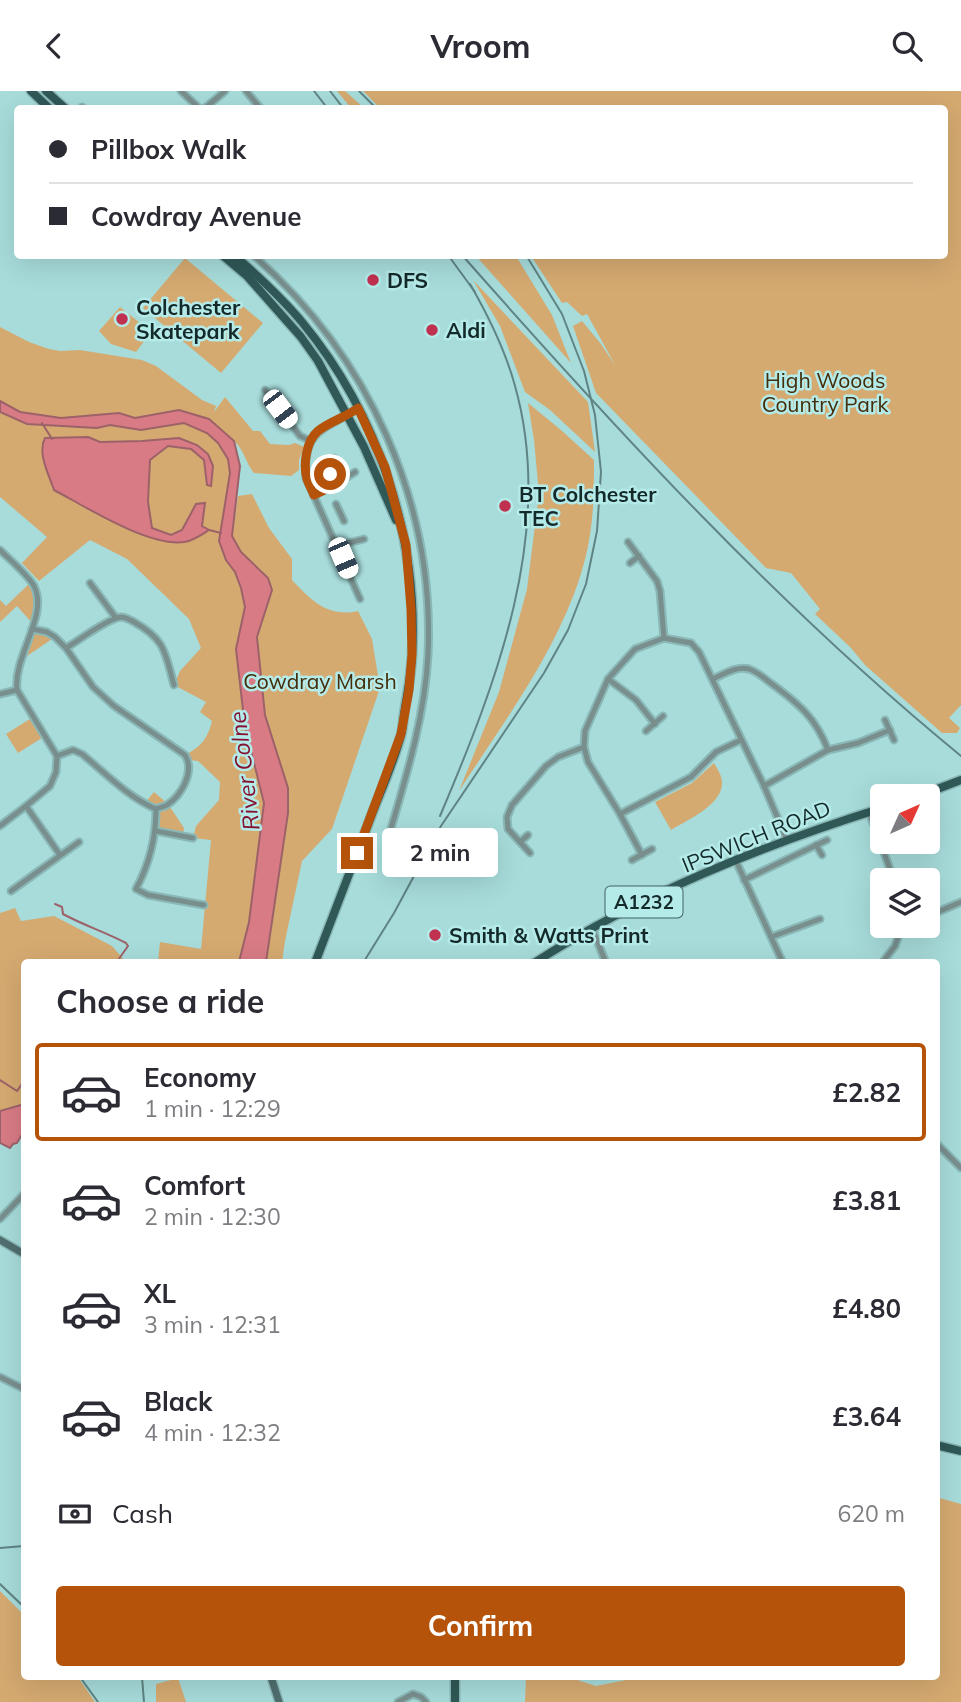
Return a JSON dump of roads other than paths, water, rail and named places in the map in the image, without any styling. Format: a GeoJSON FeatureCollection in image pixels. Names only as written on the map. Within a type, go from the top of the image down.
{"type":"FeatureCollection","features":[{"type":"Feature","properties":{"kind":"main road"},"geometry":{"type":"LineString","coordinates":[[31,91],[46,105]]}},
{"type":"Feature","properties":{"kind":"main road"},"geometry":{"type":"LineString","coordinates":[[46,91],[62,105]]}},
{"type":"Feature","properties":{"kind":"main road"},"geometry":{"type":"LineString","coordinates":[[227,259],[247,276],[282,315],[318,361],[370,460],[406,545]]}},
{"type":"Feature","properties":{"kind":"main road"},"geometry":{"type":"LineString","coordinates":[[238,259],[302,322],[358,408],[385,467],[406,545],[412,615],[412,654],[401,734],[317,959]]}},
{"type":"Feature","properties":{"kind":"main road"},"geometry":{"type":"LineString","coordinates":[[940,788],[957,782]]}},
{"type":"Feature","properties":{"kind":"main road","name":"IPSWICH ROAD"},"geometry":{"type":"LineString","coordinates":[[540,959],[649,899],[787,840],[869,812]]}},
{"type":"Feature","properties":{"kind":"main road"},"geometry":{"type":"LineString","coordinates":[[940,1446],[961,1451]]}},
{"type":"Feature","properties":{"kind":"main road"},"geometry":{"type":"LineString","coordinates":[[455,1680],[455,1702]]}},
{"type":"Feature","properties":{"kind":"street"},"geometry":{"type":"LineString","coordinates":[[180,91],[197,105]]}},
{"type":"Feature","properties":{"kind":"street"},"geometry":{"type":"LineString","coordinates":[[207,105],[225,91]]}},
{"type":"Feature","properties":{"kind":"street"},"geometry":{"type":"LineString","coordinates":[[246,91],[258,105]]}},
{"type":"Feature","properties":{"kind":"street"},"geometry":{"type":"LineString","coordinates":[[257,259],[298,300],[338,347],[370,399],[394,452],[421,543],[427,593],[426,669],[416,737],[390,832]]}},
{"type":"Feature","properties":{"kind":"street"},"geometry":{"type":"LineString","coordinates":[[282,315],[298,300]]}},
{"type":"Feature","properties":{"kind":"street"},"geometry":{"type":"LineString","coordinates":[[265,390],[300,436],[311,441]]}},
{"type":"Feature","properties":{"kind":"street"},"geometry":{"type":"LineString","coordinates":[[358,408],[314,436],[305,463],[306,478],[360,599]]}},
{"type":"Feature","properties":{"kind":"street"},"geometry":{"type":"LineString","coordinates":[[334,459],[328,461],[325,466],[335,485]]}},
{"type":"Feature","properties":{"kind":"street"},"geometry":{"type":"LineString","coordinates":[[314,495],[355,472]]}},
{"type":"Feature","properties":{"kind":"street"},"geometry":{"type":"LineString","coordinates":[[397,508],[409,503]]}},
{"type":"Feature","properties":{"kind":"street"},"geometry":{"type":"LineString","coordinates":[[336,504],[344,521]]}},
{"type":"Feature","properties":{"kind":"street"},"geometry":{"type":"LineString","coordinates":[[325,521],[340,513]]}},
{"type":"Feature","properties":{"kind":"street"},"geometry":{"type":"LineString","coordinates":[[339,547],[364,539]]}},
{"type":"Feature","properties":{"kind":"street"},"geometry":{"type":"LineString","coordinates":[[628,542],[657,581],[664,638]]}},
{"type":"Feature","properties":{"kind":"street"},"geometry":{"type":"LineString","coordinates":[[406,545],[421,543]]}},
{"type":"Feature","properties":{"kind":"street"},"geometry":{"type":"LineString","coordinates":[[0,550],[34,585],[39,603],[18,667],[17,690],[57,756],[56,772],[50,786],[0,826]]}},
{"type":"Feature","properties":{"kind":"street"},"geometry":{"type":"LineString","coordinates":[[630,563],[639,557]]}},
{"type":"Feature","properties":{"kind":"street"},"geometry":{"type":"LineString","coordinates":[[90,583],[116,618]]}},
{"type":"Feature","properties":{"kind":"street"},"geometry":{"type":"LineString","coordinates":[[97,592],[105,586]]}},
{"type":"Feature","properties":{"kind":"street"},"geometry":{"type":"LineString","coordinates":[[66,648],[116,618],[126,617],[158,639],[174,685]]}},
{"type":"Feature","properties":{"kind":"street"},"geometry":{"type":"LineString","coordinates":[[32,629],[55,637],[66,648],[93,687],[114,706],[185,755],[189,761],[189,773],[179,793],[168,804],[156,809],[134,797],[82,754],[74,750],[57,756]]}},
{"type":"Feature","properties":{"kind":"street"},"geometry":{"type":"LineString","coordinates":[[642,855],[588,762],[584,747],[585,731],[608,679],[635,649],[664,638],[691,643],[699,652],[787,840]]}},
{"type":"Feature","properties":{"kind":"street"},"geometry":{"type":"LineString","coordinates":[[713,679],[740,669],[750,669],[760,674],[807,713],[822,733],[828,750]]}},
{"type":"Feature","properties":{"kind":"street"},"geometry":{"type":"LineString","coordinates":[[171,673],[180,671]]}},
{"type":"Feature","properties":{"kind":"street"},"geometry":{"type":"LineString","coordinates":[[608,679],[636,700],[655,724]]}},
{"type":"Feature","properties":{"kind":"street"},"geometry":{"type":"LineString","coordinates":[[0,694],[17,690]]}},
{"type":"Feature","properties":{"kind":"street"},"geometry":{"type":"LineString","coordinates":[[646,731],[663,716]]}},
{"type":"Feature","properties":{"kind":"street"},"geometry":{"type":"LineString","coordinates":[[885,720],[894,740]]}},
{"type":"Feature","properties":{"kind":"street"},"geometry":{"type":"LineString","coordinates":[[764,786],[828,750],[858,743],[890,730]]}},
{"type":"Feature","properties":{"kind":"street"},"geometry":{"type":"LineString","coordinates":[[401,734],[416,737]]}},
{"type":"Feature","properties":{"kind":"street"},"geometry":{"type":"LineString","coordinates":[[620,814],[691,777],[716,753],[741,740]]}},
{"type":"Feature","properties":{"kind":"street"},"geometry":{"type":"LineString","coordinates":[[530,853],[508,829],[507,817],[512,805],[546,766],[558,757],[584,747]]}},
{"type":"Feature","properties":{"kind":"street"},"geometry":{"type":"LineString","coordinates":[[26,806],[60,855]]}},
{"type":"Feature","properties":{"kind":"street"},"geometry":{"type":"LineString","coordinates":[[130,897],[146,869],[156,831],[156,809]]}},
{"type":"Feature","properties":{"kind":"street"},"geometry":{"type":"LineString","coordinates":[[869,812],[890,868]]}},
{"type":"Feature","properties":{"kind":"street"},"geometry":{"type":"LineString","coordinates":[[183,836],[184,828]]}},
{"type":"Feature","properties":{"kind":"street"},"geometry":{"type":"LineString","coordinates":[[156,831],[193,838]]}},
{"type":"Feature","properties":{"kind":"street"},"geometry":{"type":"LineString","coordinates":[[520,842],[528,835]]}},
{"type":"Feature","properties":{"kind":"street","name":"IPSWICH ROAD"},"geometry":{"type":"LineString","coordinates":[[744,880],[827,840]]}},
{"type":"Feature","properties":{"kind":"street"},"geometry":{"type":"LineString","coordinates":[[11,891],[79,842]]}},
{"type":"Feature","properties":{"kind":"street","name":"IPSWICH ROAD"},"geometry":{"type":"LineString","coordinates":[[817,845],[822,855]]}},
{"type":"Feature","properties":{"kind":"street"},"geometry":{"type":"LineString","coordinates":[[632,860],[652,849]]}},
{"type":"Feature","properties":{"kind":"street"},"geometry":{"type":"LineString","coordinates":[[736,861],[781,959]]}},
{"type":"Feature","properties":{"kind":"street"},"geometry":{"type":"LineString","coordinates":[[19,885],[24,892]]}},
{"type":"Feature","properties":{"kind":"street"},"geometry":{"type":"LineString","coordinates":[[136,889],[148,895],[204,905]]}},
{"type":"Feature","properties":{"kind":"street"},"geometry":{"type":"LineString","coordinates":[[188,902],[190,894]]}},
{"type":"Feature","properties":{"kind":"street"},"geometry":{"type":"LineString","coordinates":[[940,911],[961,902]]}},
{"type":"Feature","properties":{"kind":"street"},"geometry":{"type":"LineString","coordinates":[[771,937],[820,919]]}},
{"type":"Feature","properties":{"kind":"street"},"geometry":{"type":"LineString","coordinates":[[592,928],[604,959]]}},
{"type":"Feature","properties":{"kind":"street"},"geometry":{"type":"LineString","coordinates":[[885,959],[898,938]]}},
{"type":"Feature","properties":{"kind":"street"},"geometry":{"type":"LineString","coordinates":[[940,1147],[961,1168]]}},
{"type":"Feature","properties":{"kind":"street"},"geometry":{"type":"LineString","coordinates":[[0,1219],[21,1197]]}},
{"type":"Feature","properties":{"kind":"street"},"geometry":{"type":"LineString","coordinates":[[0,1240],[21,1252]]}},
{"type":"Feature","properties":{"kind":"street"},"geometry":{"type":"LineString","coordinates":[[0,1377],[21,1388]]}},
{"type":"Feature","properties":{"kind":"street"},"geometry":{"type":"LineString","coordinates":[[272,1680],[279,1702]]}},
{"type":"Feature","properties":{"kind":"street"},"geometry":{"type":"LineString","coordinates":[[394,1692],[399,1701],[413,1694],[426,1702]]}},
{"type":"Feature","properties":{"kind":"waterway"},"geometry":{"type":"LineString","coordinates":[[42,423],[52,439]]}},
{"type":"Feature","properties":{"kind":"waterway"},"geometry":{"type":"LineString","coordinates":[[209,530],[221,533]]}},
{"type":"Feature","properties":{"kind":"waterway"},"geometry":{"type":"LineString","coordinates":[[55,904],[62,907],[63,914],[126,943],[128,946],[119,959]]}},
{"type":"Feature","properties":{"kind":"waterway"},"geometry":{"type":"LineString","coordinates":[[0,1080],[17,1091],[21,1085]]}},
{"type":"Feature","properties":{"kind":"railway"},"geometry":{"type":"LineString","coordinates":[[314,91],[325,105]]}},
{"type":"Feature","properties":{"kind":"railway"},"geometry":{"type":"LineString","coordinates":[[330,91],[341,105]]}},
{"type":"Feature","properties":{"kind":"railway"},"geometry":{"type":"LineString","coordinates":[[359,91],[373,105]]}},
{"type":"Feature","properties":{"kind":"railway"},"geometry":{"type":"LineString","coordinates":[[451,259],[475,292]]}},
{"type":"Feature","properties":{"kind":"railway"},"geometry":{"type":"LineString","coordinates":[[466,259],[640,452],[764,579],[828,640],[961,756]]}},
{"type":"Feature","properties":{"kind":"railway"},"geometry":{"type":"LineString","coordinates":[[365,959],[441,826],[544,673],[568,630],[586,584],[597,531],[601,472],[595,415],[584,371],[562,314],[528,259]]}},
{"type":"Feature","properties":{"kind":"railway"},"geometry":{"type":"LineString","coordinates":[[440,816],[481,714],[514,606],[524,551],[528,496],[526,441],[515,386],[496,333],[470,284]]}},
{"type":"Feature","properties":{"kind":"railway"},"geometry":{"type":"LineString","coordinates":[[0,1548],[21,1546]]}},
{"type":"Feature","properties":{"kind":"railway"},"geometry":{"type":"LineString","coordinates":[[0,1584],[21,1604]]}},
{"type":"Feature","properties":{"kind":"railway"},"geometry":{"type":"LineString","coordinates":[[82,1680],[98,1702]]}},
{"type":"Feature","properties":{"kind":"railway"},"geometry":{"type":"LineString","coordinates":[[142,1680],[144,1702]]}},
{"type":"Feature","properties":{"kind":"place","name":"DFS"},"geometry":{"type":"Point","coordinates":[373,280]}},
{"type":"Feature","properties":{"kind":"place","name":"Colchester Skatepark"},"geometry":{"type":"Point","coordinates":[122,319]}},
{"type":"Feature","properties":{"kind":"place","name":"Aldi"},"geometry":{"type":"Point","coordinates":[432,330]}},
{"type":"Feature","properties":{"kind":"place","name":"BT Colchester TEC"},"geometry":{"type":"Point","coordinates":[505,506]}},
{"type":"Feature","properties":{"kind":"place","name":"Smith & Watts Print"},"geometry":{"type":"Point","coordinates":[435,935]}},
{"type":"Feature","properties":{"kind":"park label","name":"High Woods Country Park"},"geometry":{"type":"Point","coordinates":[825,392]}},
{"type":"Feature","properties":{"kind":"park label","name":"Cowdray Marsh"},"geometry":{"type":"Point","coordinates":[320,681]}},
{"type":"Feature","properties":{"kind":"water label","name":"River Colne"},"geometry":{"type":"Point","coordinates":[244,771]}}]}
